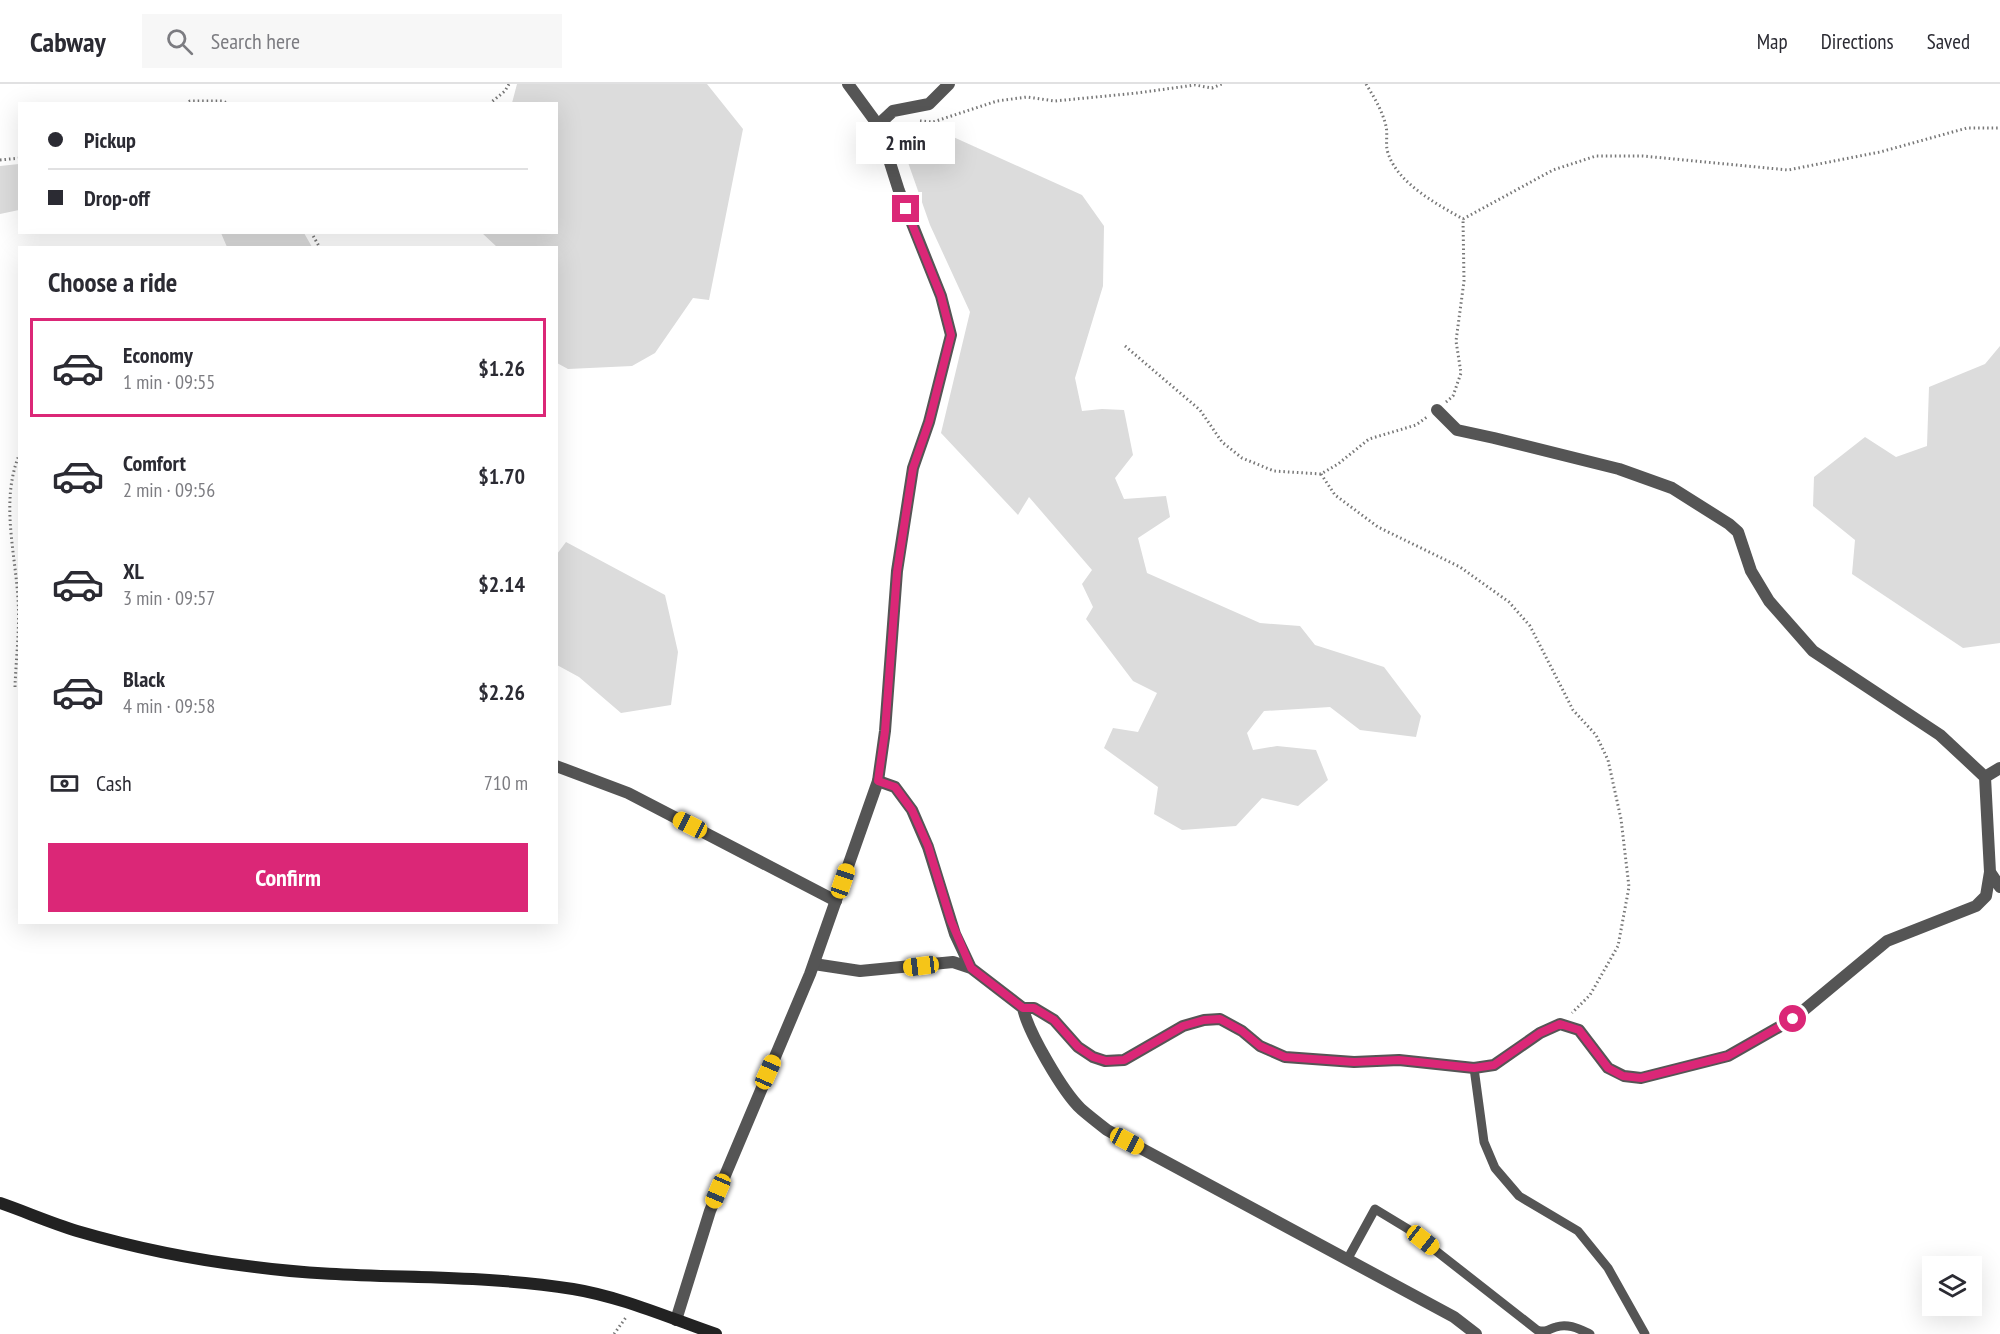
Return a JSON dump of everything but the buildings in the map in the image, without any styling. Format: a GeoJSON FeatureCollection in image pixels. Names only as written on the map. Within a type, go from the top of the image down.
{"type":"FeatureCollection","features":[{"type":"Feature","properties":{"kind":"main road"},"geometry":{"type":"LineString","coordinates":[[0,1203],[76,1230],[157,1251],[256,1268],[508,1281],[575,1290],[636,1306],[716,1334]]}},
{"type":"Feature","properties":{"kind":"street"},"geometry":{"type":"LineString","coordinates":[[676,1320],[710,1211],[814,964],[878,781],[885,731],[897,572],[913,468],[929,422],[951,335],[941,296],[899,191],[878,124],[848,84]]}},
{"type":"Feature","properties":{"kind":"street"},"geometry":{"type":"LineString","coordinates":[[878,124],[893,111],[929,104],[949,84]]}},
{"type":"Feature","properties":{"kind":"street"},"geometry":{"type":"LineString","coordinates":[[814,964],[860,971],[953,962],[971,968],[1023,1008],[1034,1008],[1054,1020],[1078,1047],[1093,1057],[1106,1061],[1124,1060],[1183,1026],[1204,1020],[1220,1019],[1242,1031],[1260,1046],[1285,1057],[1354,1062],[1399,1060],[1474,1068],[1494,1065],[1540,1033],[1560,1024],[1579,1030],[1608,1068],[1623,1076],[1641,1078],[1728,1056],[1793,1019],[1887,941],[1977,906],[1986,896],[1990,872],[1985,777],[1940,735],[1813,651],[1769,601],[1752,571],[1738,532],[1672,488],[1619,469],[1457,430],[1437,410]]}},
{"type":"Feature","properties":{"kind":"street"},"geometry":{"type":"LineString","coordinates":[[558,767],[628,793],[836,901]]}},
{"type":"Feature","properties":{"kind":"street"},"geometry":{"type":"LineString","coordinates":[[1985,777],[2000,768]]}},
{"type":"Feature","properties":{"kind":"street"},"geometry":{"type":"LineString","coordinates":[[878,781],[895,787],[912,810],[928,846],[952,926],[971,968]]}},
{"type":"Feature","properties":{"kind":"street"},"geometry":{"type":"LineString","coordinates":[[1990,872],[2000,887]]}},
{"type":"Feature","properties":{"kind":"street"},"geometry":{"type":"LineString","coordinates":[[1023,1008],[1026,1021],[1064,1088],[1080,1108],[1107,1130],[1454,1317],[1476,1334]]}},
{"type":"Feature","properties":{"kind":"lane"},"geometry":{"type":"LineString","coordinates":[[1474,1068],[1484,1142],[1495,1168],[1519,1196],[1578,1232],[1608,1268],[1645,1334]]}},
{"type":"Feature","properties":{"kind":"lane"},"geometry":{"type":"LineString","coordinates":[[1347,1260],[1375,1209],[1408,1229],[1530,1330],[1544,1332],[1557,1326],[1570,1326],[1590,1334]]}},
{"type":"Feature","properties":{"kind":"path"},"geometry":{"type":"LineString","coordinates":[[491,102],[505,91],[509,84]]}},
{"type":"Feature","properties":{"kind":"path"},"geometry":{"type":"LineString","coordinates":[[916,121],[933,122],[997,101],[1027,97],[1055,101],[1196,85],[1212,88],[1222,84]]}},
{"type":"Feature","properties":{"kind":"path"},"geometry":{"type":"LineString","coordinates":[[1366,84],[1380,108],[1386,127],[1387,151],[1393,164],[1418,192],[1463,219]]}},
{"type":"Feature","properties":{"kind":"path"},"geometry":{"type":"LineString","coordinates":[[190,102],[225,102]]}},
{"type":"Feature","properties":{"kind":"path"},"geometry":{"type":"LineString","coordinates":[[1463,219],[1553,170],[1596,156],[1643,156],[1788,170],[1880,152],[1967,128],[2000,128]]}},
{"type":"Feature","properties":{"kind":"path"},"geometry":{"type":"LineString","coordinates":[[0,160],[18,158]]}},
{"type":"Feature","properties":{"kind":"path"},"geometry":{"type":"LineString","coordinates":[[1125,346],[1200,410],[1222,442],[1242,458],[1274,471],[1321,474],[1338,464],[1369,439],[1416,425],[1453,396],[1461,373],[1456,341],[1464,281],[1463,219]]}},
{"type":"Feature","properties":{"kind":"path"},"geometry":{"type":"LineString","coordinates":[[15,687],[18,601],[7,503],[12,469],[18,457]]}},
{"type":"Feature","properties":{"kind":"path"},"geometry":{"type":"LineString","coordinates":[[1321,474],[1335,495],[1378,527],[1460,567],[1509,602],[1530,626],[1573,710],[1596,735],[1608,760],[1621,819],[1629,887],[1618,946],[1590,995],[1560,1024]]}},
{"type":"Feature","properties":{"kind":"path"},"geometry":{"type":"LineString","coordinates":[[614,1334],[636,1306]]}},
{"type":"Feature","properties":{"kind":"shaded area"},"geometry":{"type":"Polygon","coordinates":[[[517,84],[707,84],[743,129],[709,300],[693,298],[655,353],[632,366],[568,369],[558,364],[558,246],[496,246],[483,234],[558,234],[558,102],[512,102],[517,84]]]}},
{"type":"Feature","properties":{"kind":"shaded area"},"geometry":{"type":"Polygon","coordinates":[[[910,127],[940,131],[1082,195],[1104,226],[1103,286],[1075,378],[1082,411],[1124,410],[1133,455],[1115,478],[1124,499],[1166,496],[1170,517],[1138,538],[1147,573],[1260,623],[1300,626],[1315,645],[1384,667],[1421,716],[1416,737],[1360,730],[1330,707],[1264,711],[1247,733],[1253,750],[1277,746],[1316,750],[1328,780],[1298,806],[1262,798],[1236,826],[1182,830],[1154,814],[1158,787],[1104,748],[1113,728],[1138,732],[1157,693],[1133,681],[1086,619],[1093,607],[1082,584],[1092,570],[1029,497],[1018,515],[941,433],[970,312],[930,225],[904,151],[910,127]]]}},
{"type":"Feature","properties":{"kind":"shaded area"},"geometry":{"type":"Polygon","coordinates":[[[18,164],[18,210],[0,214],[0,166],[18,164]]]}},
{"type":"Feature","properties":{"kind":"shaded area"},"geometry":{"type":"Polygon","coordinates":[[[221,234],[305,234],[311,246],[227,246],[221,234]]]}},
{"type":"Feature","properties":{"kind":"shaded area"},"geometry":{"type":"Polygon","coordinates":[[[2000,346],[2000,643],[1963,648],[1852,574],[1855,540],[1813,506],[1814,477],[1865,437],[1896,457],[1927,446],[1929,387],[1985,364],[2000,346]]]}},
{"type":"Feature","properties":{"kind":"shaded area"},"geometry":{"type":"Polygon","coordinates":[[[566,542],[665,595],[678,652],[671,705],[621,713],[579,677],[558,666],[558,553],[566,542]]]}},
{"type":"Feature","properties":{"kind":"route"},"geometry":{"type":"LineString","coordinates":[[906,209],[941,296],[951,335],[929,422],[913,468],[897,572],[885,731],[878,781],[895,787],[912,810],[928,846],[955,934],[971,968],[1023,1008],[1034,1008],[1054,1020],[1078,1047],[1093,1057],[1106,1061],[1124,1060],[1183,1026],[1204,1020],[1220,1019],[1242,1031],[1260,1046],[1285,1057],[1354,1062],[1399,1060],[1474,1068],[1494,1065],[1540,1033],[1560,1024],[1579,1030],[1608,1068],[1623,1076],[1641,1078],[1728,1056],[1793,1019]]}}]}
